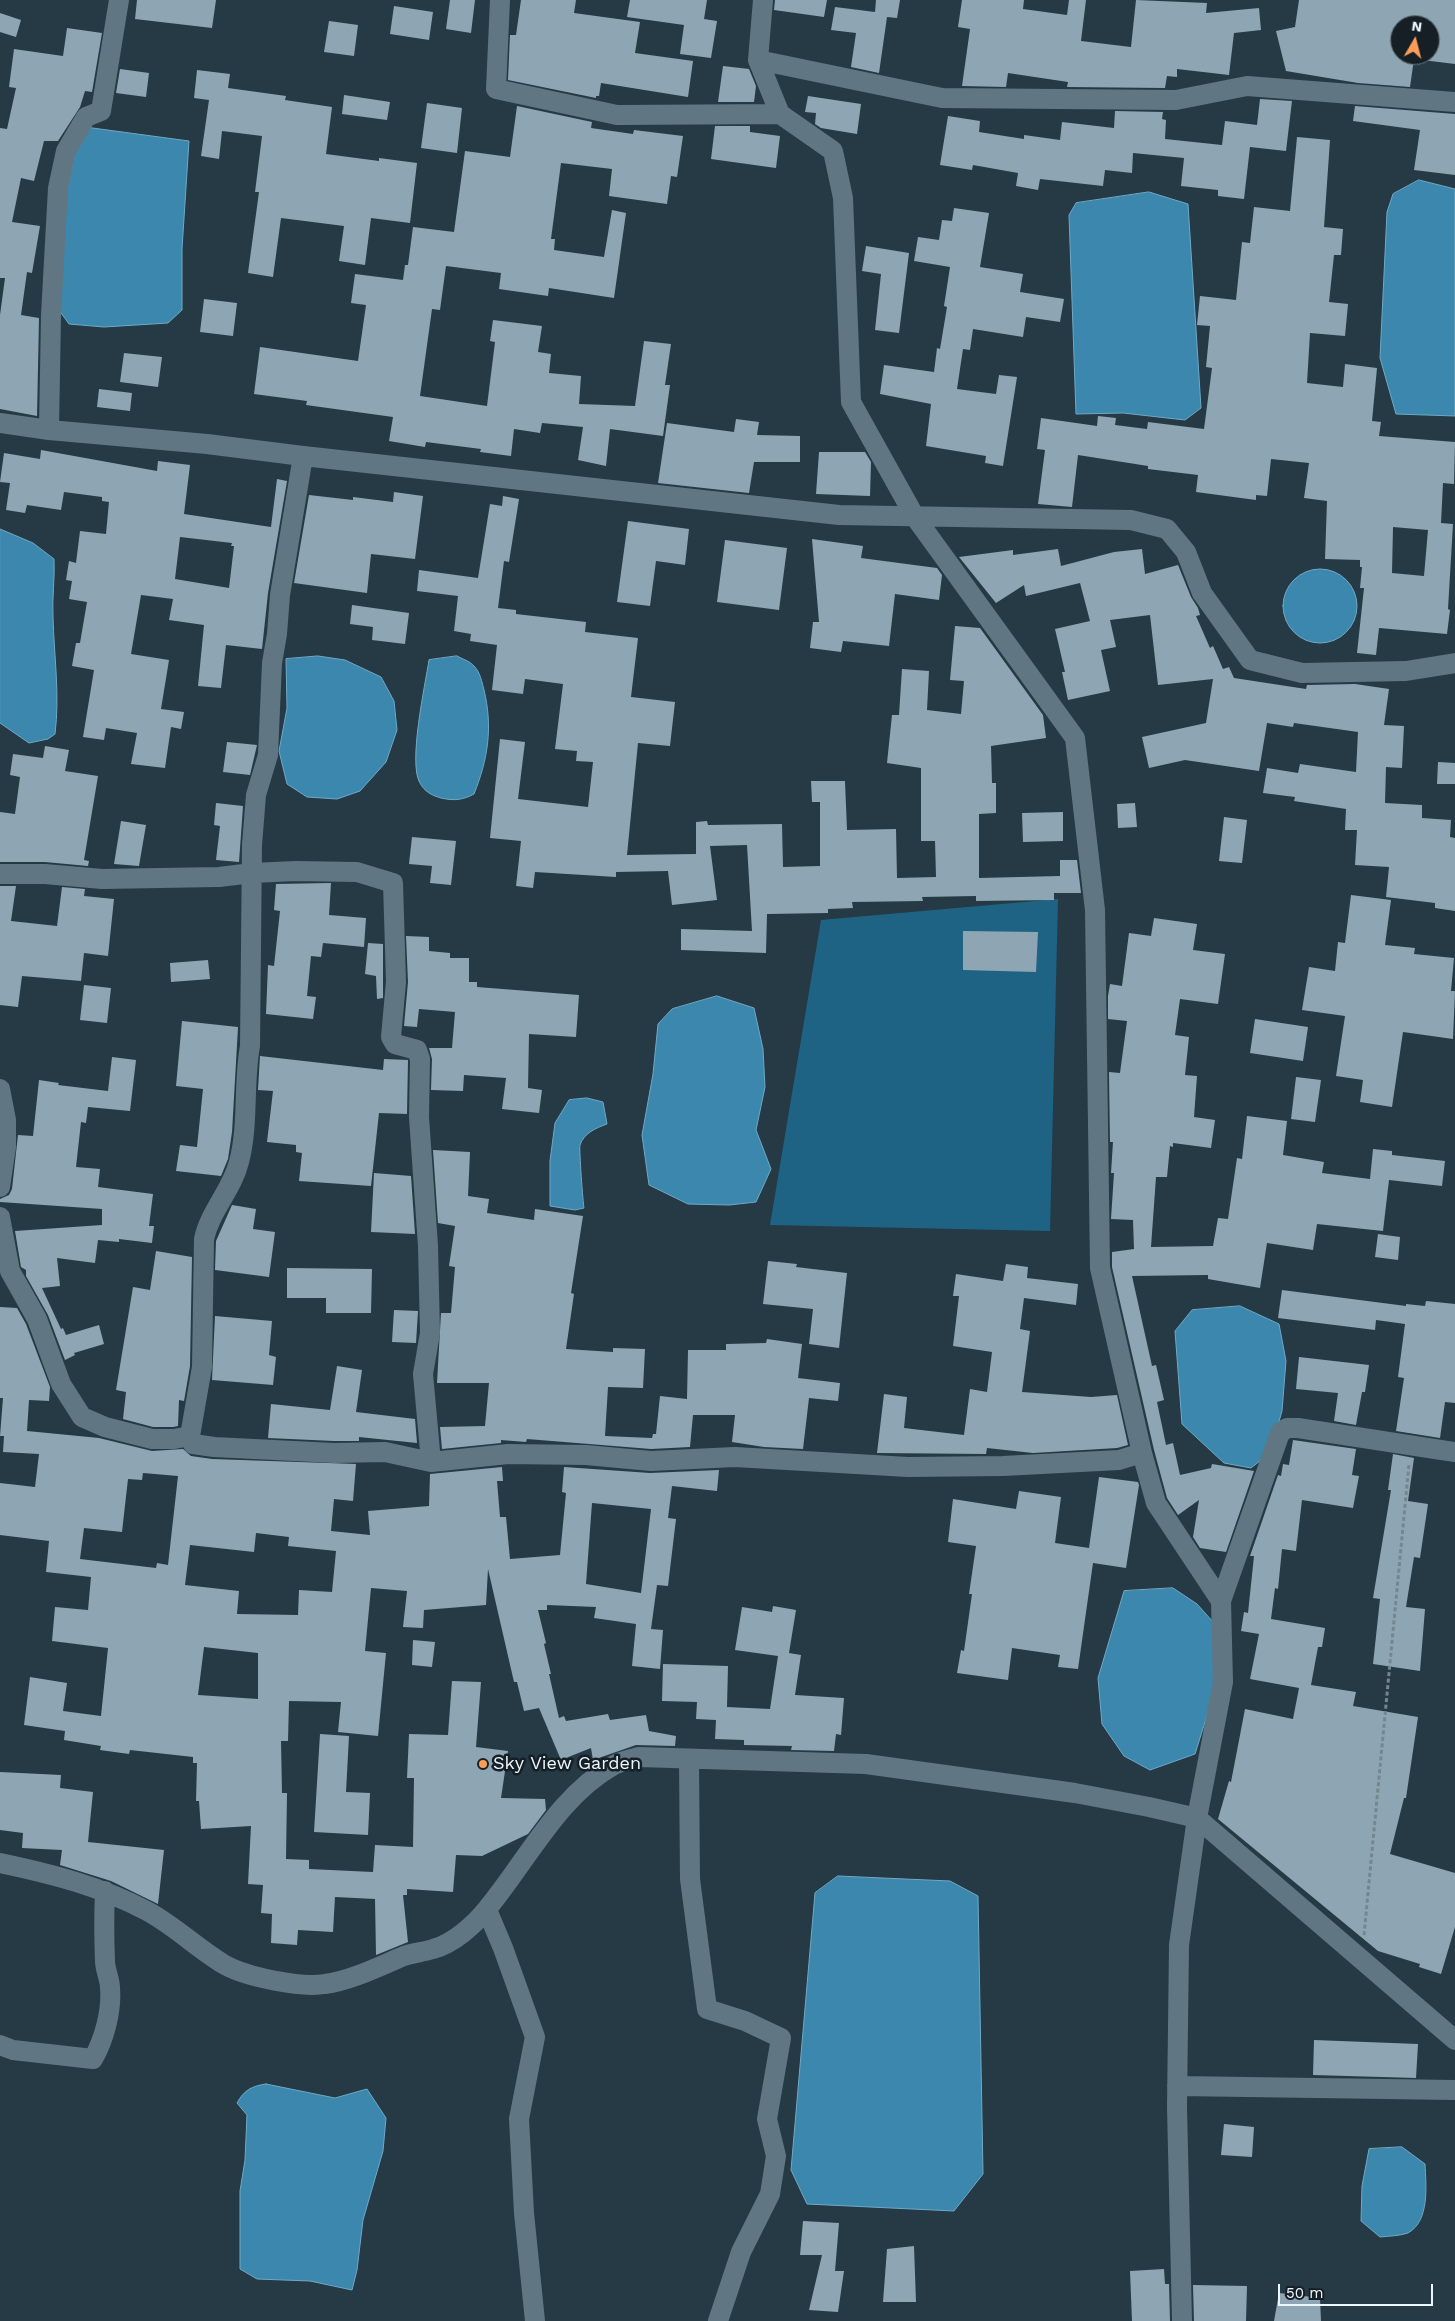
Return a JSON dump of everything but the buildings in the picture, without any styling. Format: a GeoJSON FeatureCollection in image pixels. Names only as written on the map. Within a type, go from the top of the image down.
{"type":"FeatureCollection","features":[{"type":"Feature","properties":{"kind":"street"},"geometry":{"type":"LineString","coordinates":[[49,430],[51,315],[58,188],[66,151],[71,142],[86,117],[101,111],[118,0]]}},
{"type":"Feature","properties":{"kind":"street"},"geometry":{"type":"LineString","coordinates":[[500,0],[496,89],[617,115],[780,114]]}},
{"type":"Feature","properties":{"kind":"street"},"geometry":{"type":"LineString","coordinates":[[763,0],[758,60],[780,114],[833,151],[844,198],[851,402],[915,517],[1076,738],[1095,910],[1100,1268],[1142,1454],[1156,1503],[1221,1601]]}},
{"type":"Feature","properties":{"kind":"street"},"geometry":{"type":"LineString","coordinates":[[758,60],[942,98],[1176,100],[1247,86],[1455,102]]}},
{"type":"Feature","properties":{"kind":"street"},"geometry":{"type":"LineString","coordinates":[[0,423],[49,430],[207,444],[839,515],[1131,520],[1167,529],[1186,552],[1202,594],[1250,660],[1302,673],[1406,671],[1455,664]]}},
{"type":"Feature","properties":{"kind":"street"},"geometry":{"type":"LineString","coordinates":[[303,456],[280,594],[278,634],[272,663],[268,755],[256,795],[252,873],[250,1046],[246,1069],[245,1125],[239,1162],[224,1197],[207,1224],[204,1239],[202,1367],[190,1436],[193,1444],[214,1448],[385,1452],[431,1462],[508,1454],[577,1455],[651,1462],[735,1456],[908,1467],[1003,1466],[1119,1460],[1142,1454]]}},
{"type":"Feature","properties":{"kind":"street"},"geometry":{"type":"LineString","coordinates":[[0,874],[45,874],[102,879],[219,878],[252,873],[357,872],[393,883],[396,982],[391,1037],[395,1044],[417,1050],[420,1058],[419,1117],[428,1246],[430,1333],[423,1374],[431,1462]]}},
{"type":"Feature","properties":{"kind":"street"},"geometry":{"type":"LineString","coordinates":[[0,1089],[6,1120],[6,1147],[0,1186]]}},
{"type":"Feature","properties":{"kind":"street"},"geometry":{"type":"LineString","coordinates":[[0,1217],[10,1271],[37,1319],[61,1384],[82,1418],[152,1439],[174,1440],[190,1436]]}},
{"type":"Feature","properties":{"kind":"street"},"geometry":{"type":"LineString","coordinates":[[1182,2321],[1177,2086],[1179,1944],[1197,1818],[1223,1682],[1221,1601],[1280,1434],[1287,1428],[1298,1428],[1455,1452]]}},
{"type":"Feature","properties":{"kind":"street"},"geometry":{"type":"LineString","coordinates":[[0,1863],[67,1878],[106,1891],[150,1912],[226,1965],[251,1976],[304,1984],[325,1984],[411,1954],[435,1949],[456,1938],[487,1910],[532,1846],[586,1784],[615,1764],[639,1757],[866,1764],[1076,1794],[1197,1818],[1455,2040]]}},
{"type":"Feature","properties":{"kind":"street"},"geometry":{"type":"LineString","coordinates":[[689,1760],[690,1879],[707,2009],[746,2021],[781,2038],[767,2119],[776,2156],[770,2194],[741,2252],[718,2321]]}},
{"type":"Feature","properties":{"kind":"street"},"geometry":{"type":"LineString","coordinates":[[0,2045],[13,2050],[93,2059],[100,2047],[109,2009],[110,1987],[105,1965],[104,1937],[106,1891]]}},
{"type":"Feature","properties":{"kind":"street"},"geometry":{"type":"LineString","coordinates":[[487,1910],[504,1948],[535,2037],[519,2119],[524,2213],[535,2321]]}},
{"type":"Feature","properties":{"kind":"street"},"geometry":{"type":"LineString","coordinates":[[1177,2086],[1455,2090]]}},
{"type":"Feature","properties":{"kind":"path"},"geometry":{"type":"LineString","coordinates":[[1362,1960],[1410,1446]]}},
{"type":"Feature","properties":{"kind":"shaded area"},"geometry":{"type":"Polygon","coordinates":[[[85,127],[189,141],[182,249],[182,310],[168,323],[104,327],[69,324],[56,306],[63,207],[75,154],[85,127]]]}},
{"type":"Feature","properties":{"kind":"shaded area"},"geometry":{"type":"Polygon","coordinates":[[[1419,180],[1455,189],[1455,416],[1396,414],[1380,358],[1387,212],[1393,194],[1419,180]]]}},
{"type":"Feature","properties":{"kind":"shaded area"},"geometry":{"type":"Polygon","coordinates":[[[1149,192],[1188,204],[1201,408],[1185,420],[1123,413],[1076,414],[1069,215],[1076,203],[1149,192]]]}},
{"type":"Feature","properties":{"kind":"shaded area"},"geometry":{"type":"Polygon","coordinates":[[[0,529],[33,543],[54,559],[53,610],[57,705],[55,734],[48,739],[29,743],[0,723],[0,529]]]}},
{"type":"Feature","properties":{"kind":"shaded area"},"geometry":{"type":"Polygon","coordinates":[[[1320,569],[1334,572],[1346,580],[1354,592],[1357,606],[1354,620],[1346,632],[1334,640],[1320,643],[1306,640],[1294,632],[1286,620],[1283,606],[1286,592],[1294,580],[1306,572],[1320,569]]]}},
{"type":"Feature","properties":{"kind":"shaded area"},"geometry":{"type":"Polygon","coordinates":[[[318,656],[345,660],[381,677],[394,701],[397,730],[386,762],[360,791],[337,799],[307,797],[287,784],[279,751],[287,708],[286,659],[318,656]]]}},
{"type":"Feature","properties":{"kind":"shaded area"},"geometry":{"type":"Polygon","coordinates":[[[457,656],[472,664],[479,674],[487,704],[488,743],[483,768],[474,794],[466,798],[454,800],[437,797],[424,789],[417,773],[416,759],[418,724],[429,660],[457,656]]]}},
{"type":"Feature","properties":{"kind":"shaded area"},"geometry":{"type":"Polygon","coordinates":[[[1058,899],[1050,1231],[770,1225],[821,920],[1058,899]]]}},
{"type":"Feature","properties":{"kind":"shaded area"},"geometry":{"type":"Polygon","coordinates":[[[717,996],[754,1008],[763,1049],[765,1087],[756,1130],[771,1169],[756,1202],[729,1205],[688,1204],[649,1185],[642,1135],[653,1074],[658,1024],[672,1009],[717,996]]]}},
{"type":"Feature","properties":{"kind":"shaded area"},"geometry":{"type":"Polygon","coordinates":[[[587,1098],[603,1102],[607,1124],[587,1134],[580,1145],[584,1208],[575,1210],[550,1206],[550,1161],[555,1123],[569,1100],[587,1098]]]}},
{"type":"Feature","properties":{"kind":"shaded area"},"geometry":{"type":"Polygon","coordinates":[[[1240,1306],[1279,1324],[1286,1361],[1282,1411],[1270,1453],[1251,1468],[1224,1463],[1182,1424],[1175,1331],[1192,1310],[1240,1306]]]}},
{"type":"Feature","properties":{"kind":"shaded area"},"geometry":{"type":"Polygon","coordinates":[[[1173,1588],[1197,1604],[1214,1623],[1216,1687],[1195,1754],[1150,1770],[1124,1756],[1102,1724],[1098,1678],[1124,1591],[1173,1588]]]}},
{"type":"Feature","properties":{"kind":"shaded area"},"geometry":{"type":"Polygon","coordinates":[[[838,1876],[950,1881],[978,1896],[983,2174],[954,2211],[807,2204],[791,2170],[815,1893],[838,1876]]]}},
{"type":"Feature","properties":{"kind":"shaded area"},"geometry":{"type":"Polygon","coordinates":[[[266,2084],[335,2098],[367,2089],[386,2118],[383,2151],[363,2220],[357,2270],[352,2290],[310,2281],[257,2279],[240,2269],[240,2191],[245,2160],[247,2115],[237,2103],[249,2089],[266,2084]]]}},
{"type":"Feature","properties":{"kind":"shaded area"},"geometry":{"type":"Polygon","coordinates":[[[1402,2147],[1425,2164],[1426,2192],[1423,2211],[1420,2220],[1408,2233],[1380,2237],[1361,2221],[1362,2186],[1369,2149],[1402,2147]]]}},
{"type":"Feature","properties":{"kind":"place","name":"Sky View Garden"},"geometry":{"type":"Point","coordinates":[483,1764]}}]}
